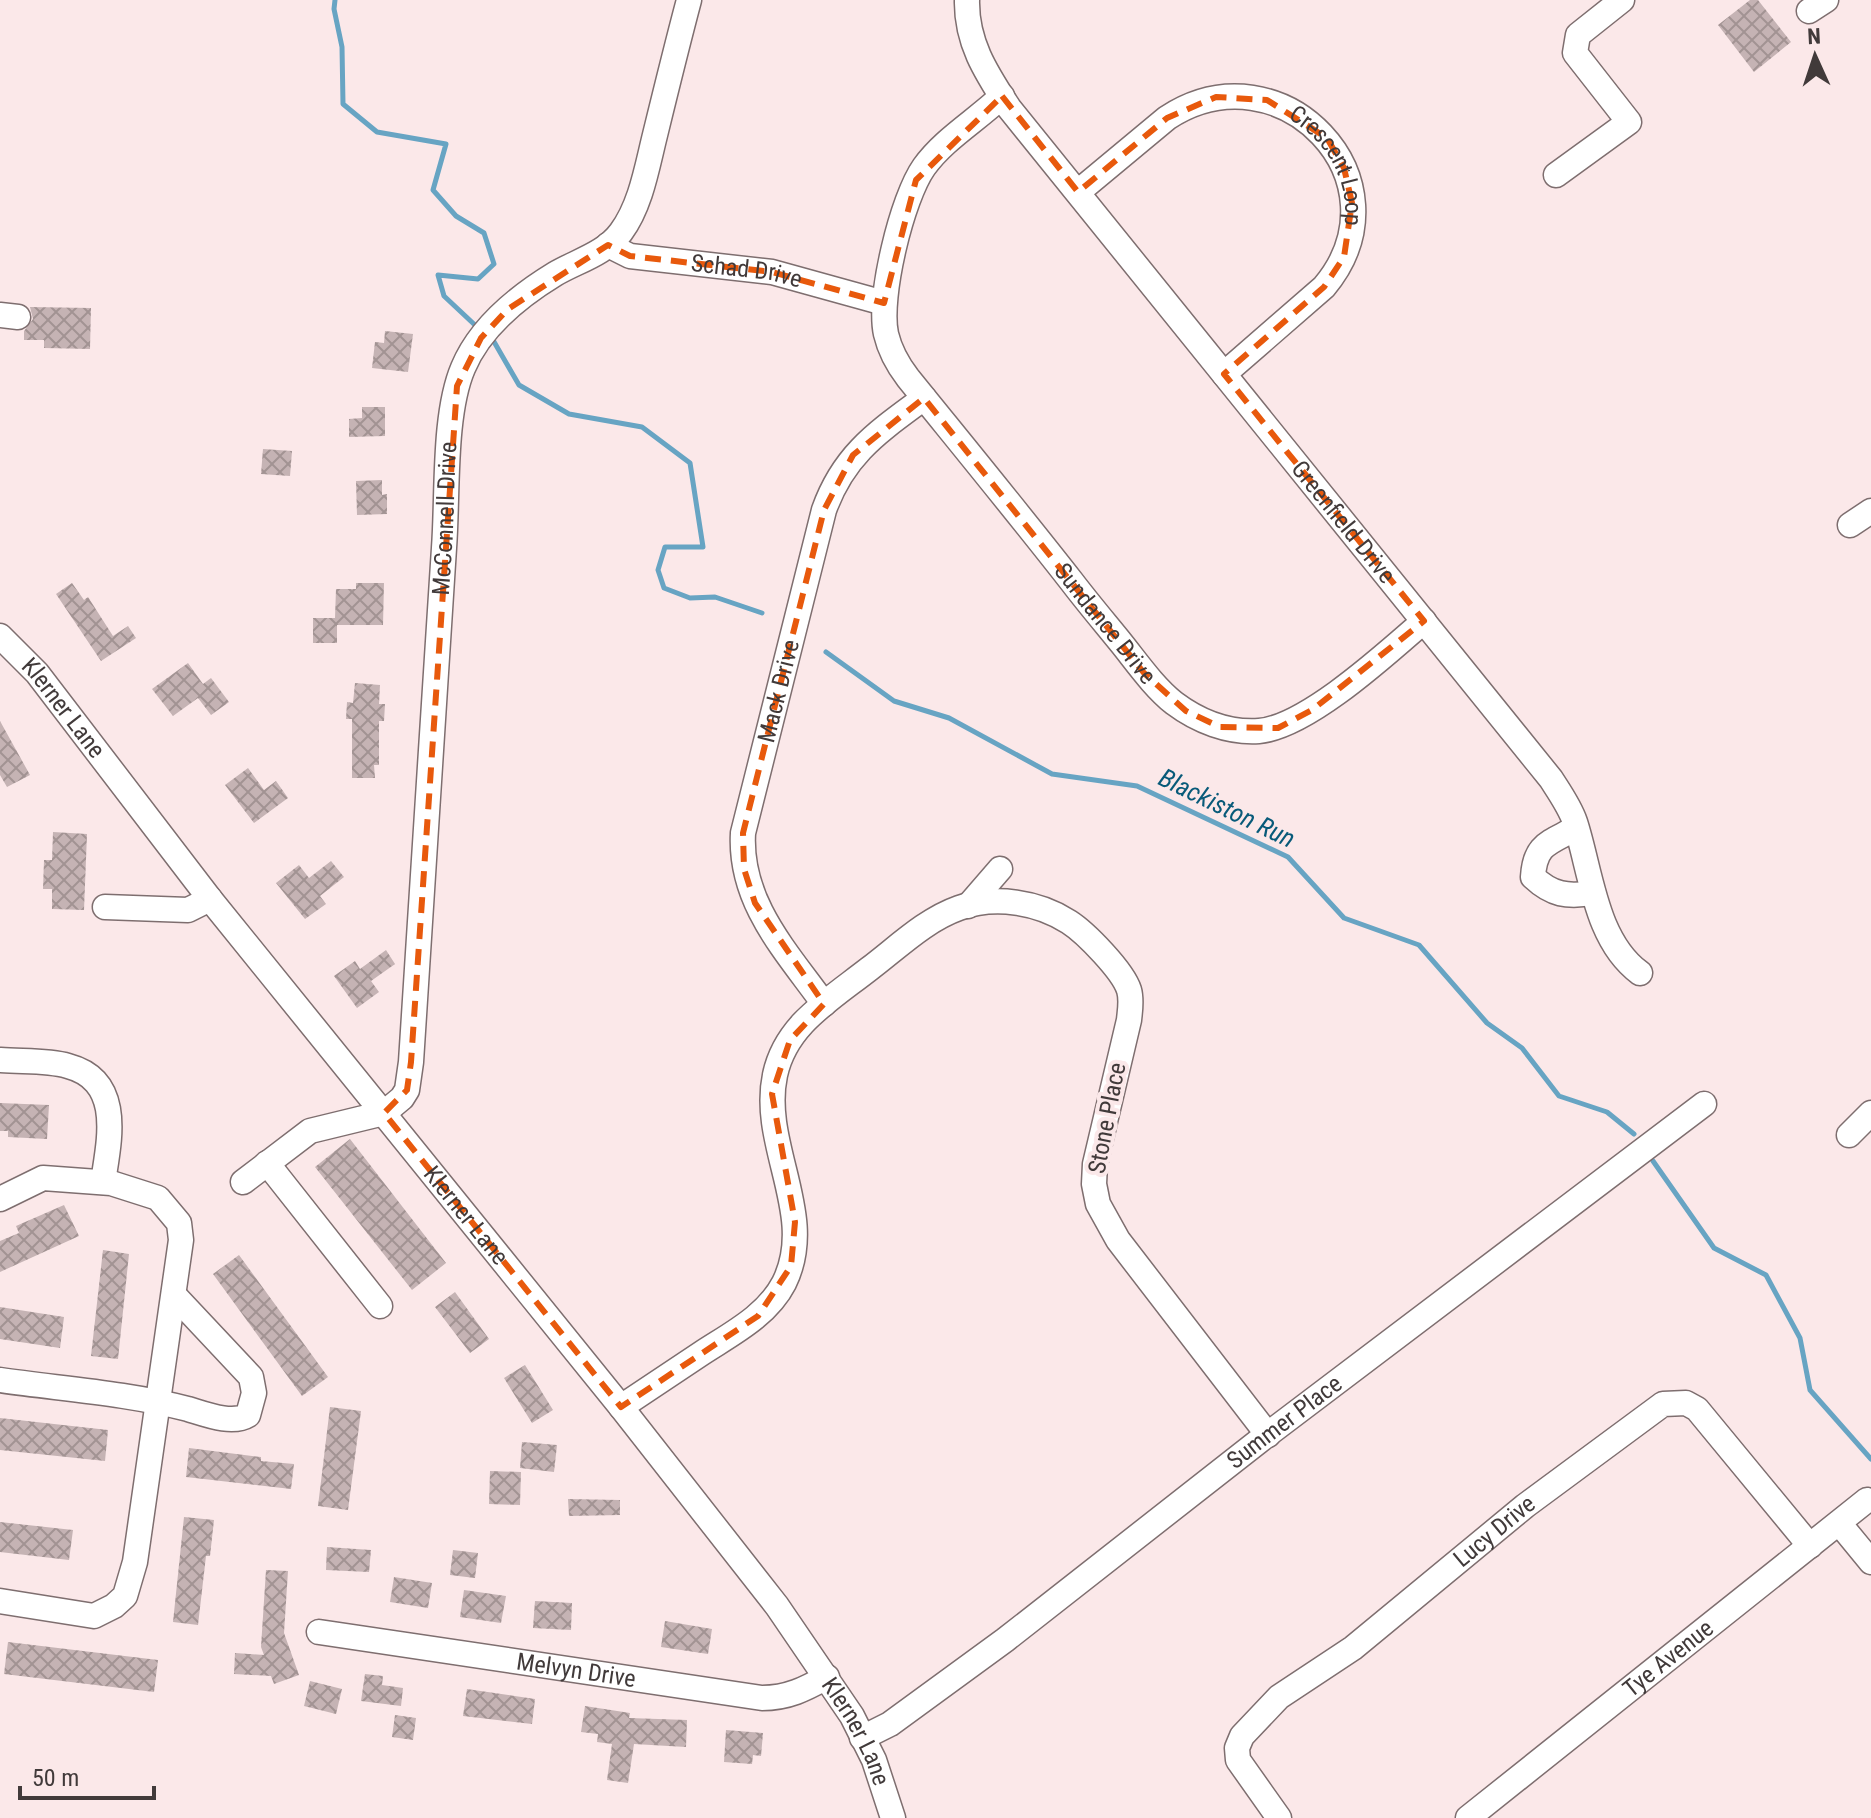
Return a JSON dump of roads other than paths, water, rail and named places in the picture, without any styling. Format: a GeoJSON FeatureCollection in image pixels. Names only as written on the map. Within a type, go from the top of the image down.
{"type":"FeatureCollection","features":[{"type":"Feature","properties":{"kind":"street","name":"McConnell Drive"},"geometry":{"type":"LineString","coordinates":[[384,1113],[407,1090],[411,1062],[450,443],[457,386],[463,368],[481,338],[508,309],[556,274],[608,245],[620,234],[642,184],[689,0]]}},
{"type":"Feature","properties":{"kind":"street","name":"Greenfield Drive"},"geometry":{"type":"LineString","coordinates":[[967,0],[969,31],[976,52],[1002,96],[1551,779],[1565,800],[1576,828],[1593,893],[1615,942],[1640,973]]}},
{"type":"Feature","properties":{"kind":"street"},"geometry":{"type":"LineString","coordinates":[[1556,175],[1629,122],[1575,53],[1578,35],[1622,0]]}},
{"type":"Feature","properties":{"kind":"street","name":"Crescent Loop"},"geometry":{"type":"LineString","coordinates":[[1078,192],[1167,118],[1183,108],[1216,97],[1233,95],[1267,100],[1300,115],[1327,138],[1344,168],[1352,203],[1353,221],[1344,257],[1336,274],[1324,287],[1224,374]]}},
{"type":"Feature","properties":{"kind":"street"},"geometry":{"type":"LineString","coordinates":[[884,303],[891,260],[916,180],[935,155],[1002,96]]}},
{"type":"Feature","properties":{"kind":"street","name":"Schad Drive"},"geometry":{"type":"LineString","coordinates":[[608,245],[630,256],[772,272],[884,303]]}},
{"type":"Feature","properties":{"kind":"street","name":"Sundance Drive"},"geometry":{"type":"LineString","coordinates":[[884,303],[886,333],[898,364],[1144,673],[1170,700],[1202,720],[1239,730],[1278,728],[1312,710],[1424,621]]}},
{"type":"Feature","properties":{"kind":"street","name":"Mack Drive"},"geometry":{"type":"LineString","coordinates":[[824,1004],[755,903],[744,869],[743,833],[832,489],[853,455],[924,398]]}},
{"type":"Feature","properties":{"kind":"street"},"geometry":{"type":"LineString","coordinates":[[1850,525],[1871,511]]}},
{"type":"Feature","properties":{"kind":"street","name":"Klerner Lane"},"geometry":{"type":"LineString","coordinates":[[0,636],[37,673],[210,899],[621,1407],[777,1606],[827,1677],[862,1738],[874,1760],[893,1818]]}},
{"type":"Feature","properties":{"kind":"street"},"geometry":{"type":"LineString","coordinates":[[1576,828],[1539,850],[1533,877],[1547,890],[1568,897],[1593,893]]}},
{"type":"Feature","properties":{"kind":"street","name":"Stone Place"},"geometry":{"type":"LineString","coordinates":[[968,906],[1000,869]]}},
{"type":"Feature","properties":{"kind":"street"},"geometry":{"type":"LineString","coordinates":[[105,907],[188,910],[210,899]]}},
{"type":"Feature","properties":{"kind":"street","name":"Stone Place"},"geometry":{"type":"LineString","coordinates":[[621,1407],[758,1316],[783,1285],[791,1266],[795,1222],[776,1135],[772,1094],[778,1065],[801,1025],[925,927],[968,906],[998,901],[1018,903],[1057,915],[1073,925],[1122,977],[1129,989],[1131,1004],[1095,1164],[1094,1184],[1098,1204],[1118,1240],[1144,1276],[1268,1435]]}},
{"type":"Feature","properties":{"kind":"street"},"geometry":{"type":"LineString","coordinates":[[0,1060],[67,1065],[84,1073],[100,1088],[109,1106],[111,1126],[103,1182]]}},
{"type":"Feature","properties":{"kind":"street","name":"Summer Place"},"geometry":{"type":"LineString","coordinates":[[862,1738],[890,1724],[1005,1640],[1268,1435],[1704,1104]]}},
{"type":"Feature","properties":{"kind":"street"},"geometry":{"type":"LineString","coordinates":[[243,1182],[310,1131],[384,1113]]}},
{"type":"Feature","properties":{"kind":"street"},"geometry":{"type":"LineString","coordinates":[[1849,1135],[1871,1113]]}},
{"type":"Feature","properties":{"kind":"street"},"geometry":{"type":"LineString","coordinates":[[267,1163],[380,1306]]}},
{"type":"Feature","properties":{"kind":"street"},"geometry":{"type":"LineString","coordinates":[[0,1199],[43,1178],[103,1182],[158,1198],[179,1223],[181,1240],[135,1562],[125,1596],[114,1606],[94,1616],[0,1601]]}},
{"type":"Feature","properties":{"kind":"street"},"geometry":{"type":"LineString","coordinates":[[0,1380],[158,1401],[212,1416],[241,1419],[248,1415],[254,1393],[251,1377],[174,1295]]}},
{"type":"Feature","properties":{"kind":"street","name":"Lucy Drive"},"geometry":{"type":"LineString","coordinates":[[1279,1818],[1238,1760],[1237,1748],[1242,1736],[1264,1711],[1279,1697],[1353,1648],[1525,1506],[1663,1404],[1686,1403],[1697,1409],[1810,1546]]}},
{"type":"Feature","properties":{"kind":"street","name":"Tye Avenue"},"geometry":{"type":"LineString","coordinates":[[1468,1818],[1867,1500]]}},
{"type":"Feature","properties":{"kind":"street"},"geometry":{"type":"LineString","coordinates":[[1839,1523],[1871,1562]]}},
{"type":"Feature","properties":{"kind":"street","name":"Melvyn Drive"},"geometry":{"type":"LineString","coordinates":[[319,1632],[762,1698],[796,1694],[827,1677]]}},
{"type":"Feature","properties":{"kind":"waterway","name":"Blackiston Run"},"geometry":{"type":"LineString","coordinates":[[335,0],[342,47],[343,104],[377,132],[446,144],[433,190],[456,216],[484,233],[494,264],[478,279],[438,275],[444,296],[476,326]]}},
{"type":"Feature","properties":{"kind":"waterway","name":"Blackiston Run"},"geometry":{"type":"LineString","coordinates":[[493,340],[519,385],[569,414],[642,427],[690,463],[703,547],[665,547],[658,570],[664,588],[690,598],[715,597],[762,613]]}},
{"type":"Feature","properties":{"kind":"waterway","name":"Blackiston Run"},"geometry":{"type":"LineString","coordinates":[[826,652],[894,701],[949,718],[1052,774],[1137,786],[1288,857],[1344,918],[1419,945],[1487,1023],[1522,1048],[1559,1096],[1607,1112],[1634,1134]]}},
{"type":"Feature","properties":{"kind":"waterway","name":"Blackiston Run"},"geometry":{"type":"LineString","coordinates":[[1653,1161],[1714,1248],[1766,1275],[1800,1338],[1810,1390],[1871,1459]]}}]}
